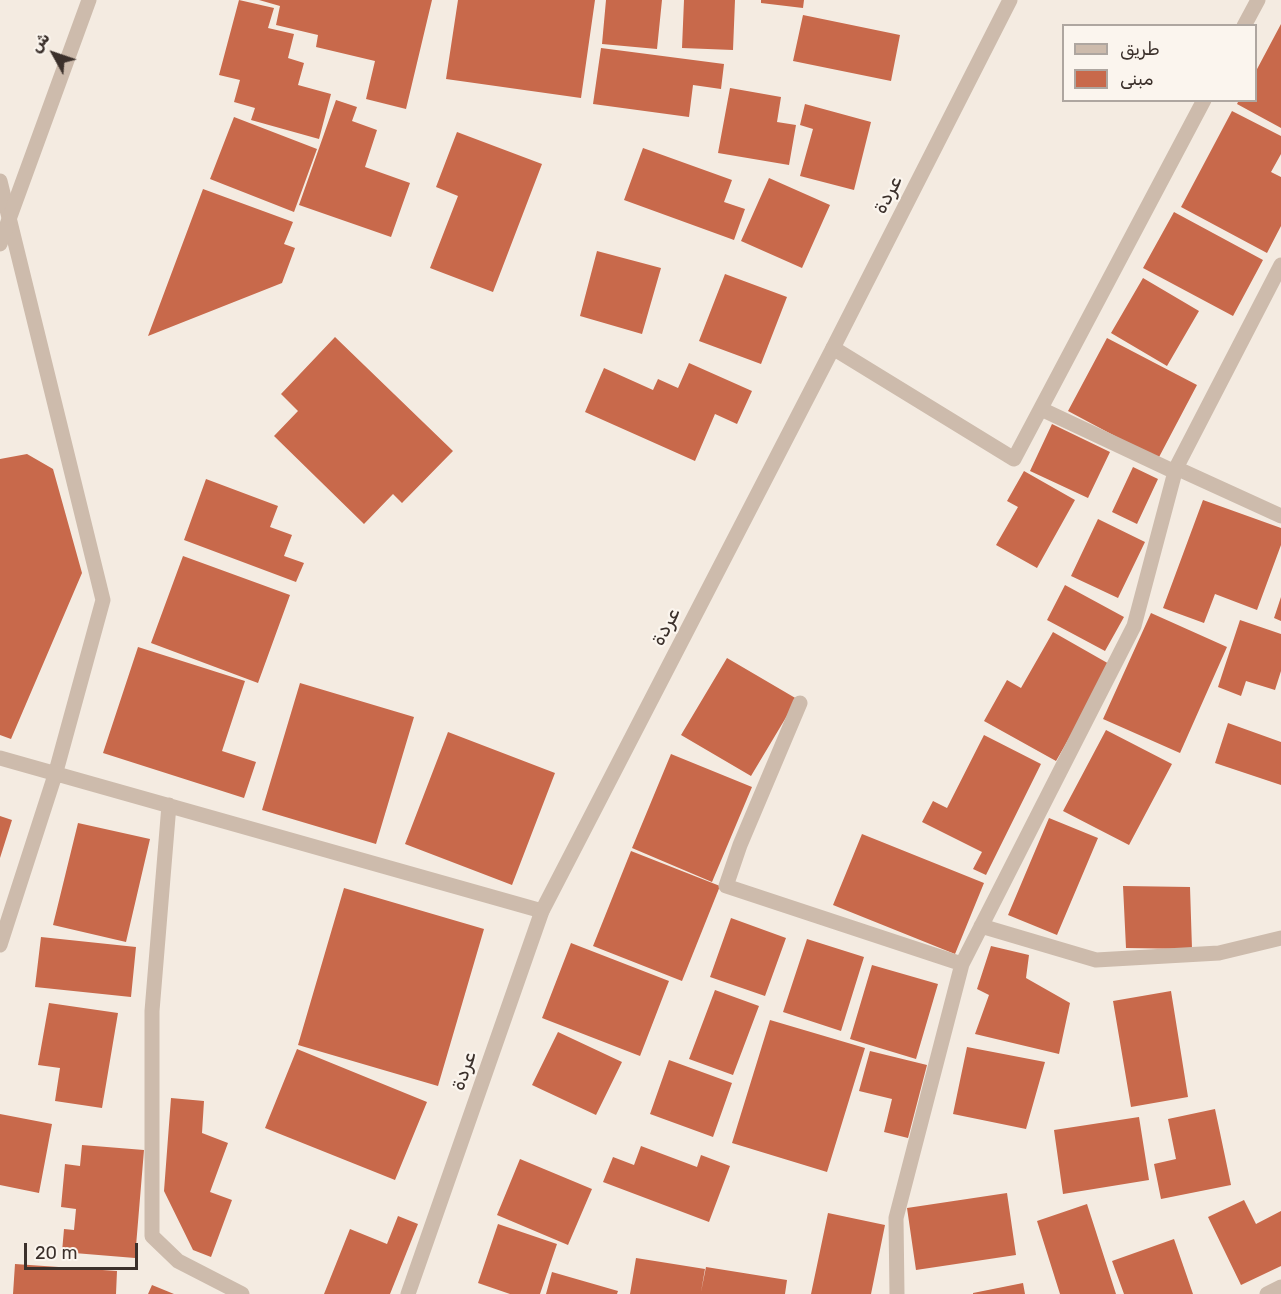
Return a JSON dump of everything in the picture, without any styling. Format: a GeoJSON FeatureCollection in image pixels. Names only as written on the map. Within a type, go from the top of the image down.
{"type":"FeatureCollection","features":[{"type":"Feature","properties":{"kind":"street"},"geometry":{"type":"LineString","coordinates":[[0,244],[89,0]]}},
{"type":"Feature","properties":{"kind":"street","name":"عردة"},"geometry":{"type":"LineString","coordinates":[[408,1294],[542,911],[1010,0]]}},
{"type":"Feature","properties":{"kind":"street"},"geometry":{"type":"LineString","coordinates":[[1245,24],[1258,0]]}},
{"type":"Feature","properties":{"kind":"street"},"geometry":{"type":"LineString","coordinates":[[833,348],[1014,459],[1203,102]]}},
{"type":"Feature","properties":{"kind":"street"},"geometry":{"type":"LineString","coordinates":[[0,181],[103,600],[55,774],[0,945]]}},
{"type":"Feature","properties":{"kind":"street"},"geometry":{"type":"LineString","coordinates":[[897,1294],[896,1218],[962,964],[1134,626],[1175,470],[1281,265]]}},
{"type":"Feature","properties":{"kind":"street"},"geometry":{"type":"LineString","coordinates":[[1041,409],[1281,516]]}},
{"type":"Feature","properties":{"kind":"street"},"geometry":{"type":"LineString","coordinates":[[800,703],[740,845],[726,886],[962,964]]}},
{"type":"Feature","properties":{"kind":"street"},"geometry":{"type":"LineString","coordinates":[[0,758],[542,911]]}},
{"type":"Feature","properties":{"kind":"street"},"geometry":{"type":"LineString","coordinates":[[169,805],[152,1011],[152,1236],[178,1261],[242,1294]]}},
{"type":"Feature","properties":{"kind":"street"},"geometry":{"type":"LineString","coordinates":[[981,926],[1096,960],[1219,953],[1281,938]]}},
{"type":"Feature","properties":{"kind":"street"},"geometry":{"type":"LineString","coordinates":[[1268,1294],[1281,1287]]}},
{"type":"Feature","properties":{"kind":"building"},"geometry":{"type":"Polygon","coordinates":[[[239,0],[274,8],[268,28],[294,34],[288,58],[304,63],[298,85],[331,94],[319,139],[251,120],[255,108],[234,102],[240,80],[219,75],[239,0]]]}},
{"type":"Feature","properties":{"kind":"building"},"geometry":{"type":"Polygon","coordinates":[[[259,0],[432,0],[406,109],[366,99],[375,61],[316,47],[318,35],[276,25],[280,6],[259,0]]]}},
{"type":"Feature","properties":{"kind":"building"},"geometry":{"type":"Polygon","coordinates":[[[458,0],[595,0],[581,98],[446,79],[458,0]]]}},
{"type":"Feature","properties":{"kind":"building"},"geometry":{"type":"Polygon","coordinates":[[[606,0],[662,0],[657,49],[602,44],[606,0]]]}},
{"type":"Feature","properties":{"kind":"building"},"geometry":{"type":"Polygon","coordinates":[[[684,0],[735,0],[733,50],[682,48],[684,0]]]}},
{"type":"Feature","properties":{"kind":"building"},"geometry":{"type":"Polygon","coordinates":[[[761,0],[804,0],[803,8],[761,3],[761,0]]]}},
{"type":"Feature","properties":{"kind":"building"},"geometry":{"type":"Polygon","coordinates":[[[803,15],[900,35],[891,81],[793,61],[803,15]]]}},
{"type":"Feature","properties":{"kind":"building"},"geometry":{"type":"Polygon","coordinates":[[[1281,24],[1281,128],[1237,104],[1238,102],[1257,102],[1257,69],[1281,24]]]}},
{"type":"Feature","properties":{"kind":"building"},"geometry":{"type":"Polygon","coordinates":[[[601,48],[724,64],[721,89],[693,85],[689,117],[593,104],[601,48]]]}},
{"type":"Feature","properties":{"kind":"building"},"geometry":{"type":"Polygon","coordinates":[[[730,88],[781,97],[777,122],[796,125],[789,165],[718,153],[730,88]]]}},
{"type":"Feature","properties":{"kind":"building"},"geometry":{"type":"Polygon","coordinates":[[[336,100],[357,107],[352,121],[377,130],[365,167],[410,183],[391,237],[299,205],[336,100]]]}},
{"type":"Feature","properties":{"kind":"building"},"geometry":{"type":"Polygon","coordinates":[[[805,104],[871,122],[854,190],[800,176],[813,129],[800,125],[805,104]]]}},
{"type":"Feature","properties":{"kind":"building"},"geometry":{"type":"Polygon","coordinates":[[[1232,111],[1281,136],[1281,154],[1271,172],[1281,177],[1281,226],[1267,253],[1181,207],[1232,111]]]}},
{"type":"Feature","properties":{"kind":"building"},"geometry":{"type":"Polygon","coordinates":[[[234,117],[317,149],[294,212],[210,179],[234,117]]]}},
{"type":"Feature","properties":{"kind":"building"},"geometry":{"type":"Polygon","coordinates":[[[457,132],[542,164],[493,292],[430,268],[458,196],[436,187],[457,132]]]}},
{"type":"Feature","properties":{"kind":"building"},"geometry":{"type":"Polygon","coordinates":[[[643,148],[732,180],[724,202],[745,209],[734,240],[624,200],[643,148]]]}},
{"type":"Feature","properties":{"kind":"building"},"geometry":{"type":"Polygon","coordinates":[[[769,178],[830,205],[802,268],[741,241],[769,178]]]}},
{"type":"Feature","properties":{"kind":"building"},"geometry":{"type":"Polygon","coordinates":[[[203,189],[293,222],[284,244],[295,248],[282,283],[148,336],[203,189]]]}},
{"type":"Feature","properties":{"kind":"building"},"geometry":{"type":"Polygon","coordinates":[[[1174,212],[1263,260],[1233,316],[1143,268],[1174,212]]]}},
{"type":"Feature","properties":{"kind":"building"},"geometry":{"type":"Polygon","coordinates":[[[597,251],[661,268],[642,334],[580,316],[597,251]]]}},
{"type":"Feature","properties":{"kind":"building"},"geometry":{"type":"Polygon","coordinates":[[[725,274],[787,297],[761,364],[699,341],[725,274]]]}},
{"type":"Feature","properties":{"kind":"building"},"geometry":{"type":"Polygon","coordinates":[[[1143,278],[1199,311],[1167,366],[1111,333],[1143,278]]]}},
{"type":"Feature","properties":{"kind":"building"},"geometry":{"type":"Polygon","coordinates":[[[335,337],[453,451],[402,503],[393,494],[364,524],[274,436],[298,411],[281,394],[335,337]]]}},
{"type":"Feature","properties":{"kind":"building"},"geometry":{"type":"Polygon","coordinates":[[[1107,338],[1197,385],[1158,459],[1068,411],[1107,338]]]}},
{"type":"Feature","properties":{"kind":"building"},"geometry":{"type":"Polygon","coordinates":[[[689,363],[752,391],[737,424],[715,414],[695,461],[585,412],[604,368],[653,390],[658,379],[678,388],[689,363]]]}},
{"type":"Feature","properties":{"kind":"building"},"geometry":{"type":"Polygon","coordinates":[[[1052,424],[1110,452],[1088,498],[1030,471],[1052,424]]]}},
{"type":"Feature","properties":{"kind":"building"},"geometry":{"type":"Polygon","coordinates":[[[27,454],[53,469],[82,573],[11,739],[0,735],[0,459],[27,454]]]}},
{"type":"Feature","properties":{"kind":"building"},"geometry":{"type":"Polygon","coordinates":[[[1133,467],[1158,479],[1137,524],[1112,512],[1133,467]]]}},
{"type":"Feature","properties":{"kind":"building"},"geometry":{"type":"Polygon","coordinates":[[[1024,471],[1075,500],[1037,568],[996,545],[1018,507],[1007,501],[1024,471]]]}},
{"type":"Feature","properties":{"kind":"building"},"geometry":{"type":"Polygon","coordinates":[[[206,479],[278,506],[270,527],[292,535],[284,556],[304,563],[296,582],[184,540],[206,479]]]}},
{"type":"Feature","properties":{"kind":"building"},"geometry":{"type":"Polygon","coordinates":[[[1203,500],[1281,528],[1281,545],[1257,610],[1215,594],[1204,623],[1163,608],[1203,500]]]}},
{"type":"Feature","properties":{"kind":"building"},"geometry":{"type":"Polygon","coordinates":[[[1098,519],[1145,542],[1118,598],[1071,576],[1098,519]]]}},
{"type":"Feature","properties":{"kind":"building"},"geometry":{"type":"Polygon","coordinates":[[[183,556],[290,595],[258,683],[151,643],[183,556]]]}},
{"type":"Feature","properties":{"kind":"building"},"geometry":{"type":"Polygon","coordinates":[[[1065,585],[1124,617],[1105,651],[1047,620],[1065,585]]]}},
{"type":"Feature","properties":{"kind":"building"},"geometry":{"type":"Polygon","coordinates":[[[1281,597],[1281,621],[1274,618],[1281,597]]]}},
{"type":"Feature","properties":{"kind":"building"},"geometry":{"type":"Polygon","coordinates":[[[1151,613],[1227,647],[1180,753],[1103,719],[1151,613]]]}},
{"type":"Feature","properties":{"kind":"building"},"geometry":{"type":"Polygon","coordinates":[[[1240,620],[1281,634],[1281,671],[1275,690],[1246,681],[1241,696],[1218,687],[1240,620]]]}},
{"type":"Feature","properties":{"kind":"building"},"geometry":{"type":"Polygon","coordinates":[[[1053,632],[1111,665],[1056,761],[984,721],[1007,680],[1021,688],[1053,632]]]}},
{"type":"Feature","properties":{"kind":"building"},"geometry":{"type":"Polygon","coordinates":[[[138,647],[245,681],[222,751],[256,762],[244,798],[103,753],[138,647]]]}},
{"type":"Feature","properties":{"kind":"building"},"geometry":{"type":"Polygon","coordinates":[[[727,658],[797,699],[751,776],[681,735],[727,658]]]}},
{"type":"Feature","properties":{"kind":"building"},"geometry":{"type":"Polygon","coordinates":[[[300,683],[414,717],[376,844],[262,810],[300,683]]]}},
{"type":"Feature","properties":{"kind":"building"},"geometry":{"type":"Polygon","coordinates":[[[1228,723],[1281,742],[1281,785],[1215,763],[1228,723]]]}},
{"type":"Feature","properties":{"kind":"building"},"geometry":{"type":"Polygon","coordinates":[[[1106,730],[1172,764],[1129,845],[1063,811],[1106,730]]]}},
{"type":"Feature","properties":{"kind":"building"},"geometry":{"type":"Polygon","coordinates":[[[448,732],[555,773],[512,885],[405,844],[448,732]]]}},
{"type":"Feature","properties":{"kind":"building"},"geometry":{"type":"Polygon","coordinates":[[[984,735],[1041,764],[986,875],[973,869],[982,852],[922,822],[933,801],[947,808],[984,735]]]}},
{"type":"Feature","properties":{"kind":"building"},"geometry":{"type":"Polygon","coordinates":[[[671,754],[752,787],[712,882],[632,848],[671,754]]]}},
{"type":"Feature","properties":{"kind":"building"},"geometry":{"type":"Polygon","coordinates":[[[0,816],[12,820],[0,858],[0,816]]]}},
{"type":"Feature","properties":{"kind":"building"},"geometry":{"type":"Polygon","coordinates":[[[1049,818],[1098,838],[1057,935],[1008,915],[1049,818]]]}},
{"type":"Feature","properties":{"kind":"building"},"geometry":{"type":"Polygon","coordinates":[[[78,823],[150,839],[126,942],[53,925],[78,823]]]}},
{"type":"Feature","properties":{"kind":"building"},"geometry":{"type":"Polygon","coordinates":[[[862,834],[984,883],[955,954],[833,905],[862,834]]]}},
{"type":"Feature","properties":{"kind":"building"},"geometry":{"type":"Polygon","coordinates":[[[631,851],[720,886],[682,981],[593,946],[631,851]]]}},
{"type":"Feature","properties":{"kind":"building"},"geometry":{"type":"Polygon","coordinates":[[[1123,886],[1190,887],[1192,949],[1126,948],[1123,886]]]}},
{"type":"Feature","properties":{"kind":"building"},"geometry":{"type":"Polygon","coordinates":[[[344,888],[484,929],[438,1086],[298,1045],[344,888]]]}},
{"type":"Feature","properties":{"kind":"building"},"geometry":{"type":"Polygon","coordinates":[[[731,918],[786,938],[765,996],[710,977],[731,918]]]}},
{"type":"Feature","properties":{"kind":"building"},"geometry":{"type":"Polygon","coordinates":[[[41,937],[136,947],[131,997],[35,987],[41,937]]]}},
{"type":"Feature","properties":{"kind":"building"},"geometry":{"type":"Polygon","coordinates":[[[807,939],[864,957],[841,1031],[783,1012],[807,939]]]}},
{"type":"Feature","properties":{"kind":"building"},"geometry":{"type":"Polygon","coordinates":[[[571,943],[669,981],[640,1056],[542,1018],[571,943]]]}},
{"type":"Feature","properties":{"kind":"building"},"geometry":{"type":"Polygon","coordinates":[[[991,946],[1029,955],[1026,978],[1070,1003],[1059,1054],[975,1034],[989,995],[977,989],[991,946]]]}},
{"type":"Feature","properties":{"kind":"building"},"geometry":{"type":"Polygon","coordinates":[[[872,965],[938,984],[916,1059],[850,1039],[872,965]]]}},
{"type":"Feature","properties":{"kind":"building"},"geometry":{"type":"Polygon","coordinates":[[[715,990],[759,1006],[733,1075],[689,1059],[715,990]]]}},
{"type":"Feature","properties":{"kind":"building"},"geometry":{"type":"Polygon","coordinates":[[[1171,991],[1188,1097],[1131,1107],[1113,1001],[1171,991]]]}},
{"type":"Feature","properties":{"kind":"building"},"geometry":{"type":"Polygon","coordinates":[[[49,1003],[118,1013],[102,1108],[55,1101],[60,1068],[38,1065],[49,1003]]]}},
{"type":"Feature","properties":{"kind":"building"},"geometry":{"type":"Polygon","coordinates":[[[770,1020],[865,1048],[827,1172],[732,1143],[770,1020]]]}},
{"type":"Feature","properties":{"kind":"building"},"geometry":{"type":"Polygon","coordinates":[[[558,1032],[622,1062],[596,1115],[532,1085],[558,1032]]]}},
{"type":"Feature","properties":{"kind":"building"},"geometry":{"type":"Polygon","coordinates":[[[967,1047],[1045,1062],[1026,1129],[953,1114],[967,1047]]]}},
{"type":"Feature","properties":{"kind":"building"},"geometry":{"type":"Polygon","coordinates":[[[297,1049],[427,1102],[395,1180],[265,1128],[297,1049]]]}},
{"type":"Feature","properties":{"kind":"building"},"geometry":{"type":"Polygon","coordinates":[[[870,1051],[927,1065],[908,1138],[884,1132],[892,1099],[859,1091],[870,1051]]]}},
{"type":"Feature","properties":{"kind":"building"},"geometry":{"type":"Polygon","coordinates":[[[669,1060],[732,1083],[713,1137],[650,1114],[669,1060]]]}},
{"type":"Feature","properties":{"kind":"building"},"geometry":{"type":"Polygon","coordinates":[[[171,1098],[204,1101],[202,1133],[228,1143],[210,1192],[232,1200],[211,1257],[193,1250],[164,1191],[171,1098]]]}},
{"type":"Feature","properties":{"kind":"building"},"geometry":{"type":"Polygon","coordinates":[[[1215,1109],[1231,1185],[1161,1199],[1154,1164],[1176,1159],[1168,1119],[1215,1109]]]}},
{"type":"Feature","properties":{"kind":"building"},"geometry":{"type":"Polygon","coordinates":[[[0,1114],[52,1124],[39,1193],[0,1185],[0,1114]]]}},
{"type":"Feature","properties":{"kind":"building"},"geometry":{"type":"Polygon","coordinates":[[[1139,1117],[1149,1180],[1063,1194],[1054,1130],[1139,1117]]]}},
{"type":"Feature","properties":{"kind":"building"},"geometry":{"type":"Polygon","coordinates":[[[82,1145],[144,1150],[135,1258],[62,1252],[64,1229],[74,1230],[76,1209],[61,1207],[65,1164],[80,1166],[82,1145]]]}},
{"type":"Feature","properties":{"kind":"building"},"geometry":{"type":"Polygon","coordinates":[[[641,1146],[697,1167],[701,1155],[730,1166],[709,1222],[603,1182],[613,1157],[634,1165],[641,1146]]]}},
{"type":"Feature","properties":{"kind":"building"},"geometry":{"type":"Polygon","coordinates":[[[520,1159],[592,1189],[568,1245],[497,1215],[520,1159]]]}},
{"type":"Feature","properties":{"kind":"building"},"geometry":{"type":"Polygon","coordinates":[[[1007,1193],[1016,1255],[916,1270],[907,1208],[1007,1193]]]}},
{"type":"Feature","properties":{"kind":"building"},"geometry":{"type":"Polygon","coordinates":[[[1244,1200],[1256,1224],[1281,1211],[1281,1266],[1241,1285],[1208,1217],[1244,1200]]]}},
{"type":"Feature","properties":{"kind":"building"},"geometry":{"type":"Polygon","coordinates":[[[1087,1204],[1116,1294],[1060,1294],[1037,1221],[1087,1204]]]}},
{"type":"Feature","properties":{"kind":"building"},"geometry":{"type":"Polygon","coordinates":[[[828,1213],[885,1225],[871,1294],[811,1294],[828,1213]]]}},
{"type":"Feature","properties":{"kind":"building"},"geometry":{"type":"Polygon","coordinates":[[[398,1216],[418,1224],[390,1294],[324,1294],[350,1229],[387,1244],[398,1216]]]}},
{"type":"Feature","properties":{"kind":"building"},"geometry":{"type":"Polygon","coordinates":[[[498,1224],[557,1244],[540,1294],[510,1294],[478,1283],[498,1224]]]}},
{"type":"Feature","properties":{"kind":"building"},"geometry":{"type":"Polygon","coordinates":[[[1174,1239],[1193,1294],[1124,1294],[1112,1261],[1174,1239]]]}},
{"type":"Feature","properties":{"kind":"building"},"geometry":{"type":"Polygon","coordinates":[[[636,1258],[705,1269],[701,1292],[706,1267],[787,1280],[785,1294],[630,1294],[636,1258]]]}},
{"type":"Feature","properties":{"kind":"building"},"geometry":{"type":"Polygon","coordinates":[[[15,1264],[117,1271],[116,1294],[13,1294],[15,1264]]]}},
{"type":"Feature","properties":{"kind":"building"},"geometry":{"type":"Polygon","coordinates":[[[552,1272],[618,1291],[617,1294],[546,1294],[552,1272]]]}},
{"type":"Feature","properties":{"kind":"building"},"geometry":{"type":"Polygon","coordinates":[[[1023,1283],[1025,1294],[973,1294],[973,1293],[1023,1283]]]}},
{"type":"Feature","properties":{"kind":"building"},"geometry":{"type":"Polygon","coordinates":[[[152,1285],[174,1294],[148,1294],[152,1285]]]}}]}
